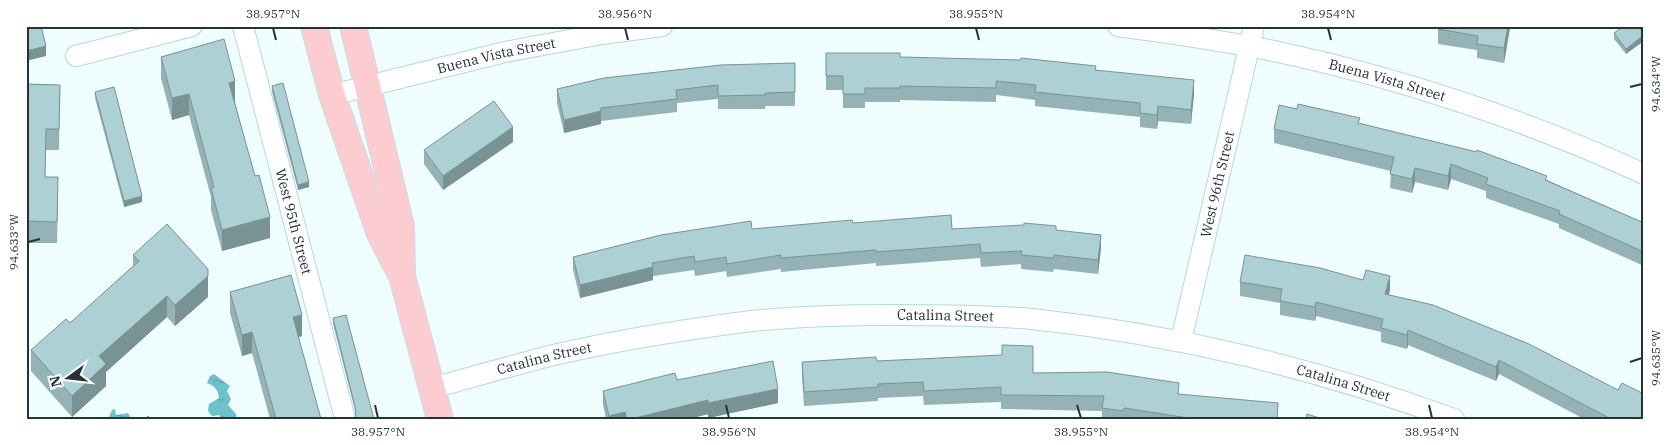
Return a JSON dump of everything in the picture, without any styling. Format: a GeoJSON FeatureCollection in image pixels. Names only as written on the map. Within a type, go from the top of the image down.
{"type":"FeatureCollection","features":[{"type":"Feature","properties":{"kind":"main road"},"geometry":{"type":"LineString","coordinates":[[314,26],[332,95],[380,234],[402,276],[440,419]]}},
{"type":"Feature","properties":{"kind":"main road"},"geometry":{"type":"LineString","coordinates":[[353,26],[401,226],[402,276]]}},
{"type":"Feature","properties":{"kind":"street"},"geometry":{"type":"LineString","coordinates":[[76,56],[192,26]]}},
{"type":"Feature","properties":{"kind":"street","name":"West 95th Street"},"geometry":{"type":"LineString","coordinates":[[243,26],[345,419]]}},
{"type":"Feature","properties":{"kind":"street","name":"Buena Vista Street"},"geometry":{"type":"LineString","coordinates":[[332,95],[505,52],[602,34],[662,26]]}},
{"type":"Feature","properties":{"kind":"street","name":"Buena Vista Street"},"geometry":{"type":"LineString","coordinates":[[1118,26],[1282,53],[1433,93],[1537,130],[1644,174]]}},
{"type":"Feature","properties":{"kind":"street","name":"West 96th Street"},"geometry":{"type":"LineString","coordinates":[[1181,341],[1254,26]]}},
{"type":"Feature","properties":{"kind":"street","name":"Catalina Street"},"geometry":{"type":"LineString","coordinates":[[432,388],[558,354],[653,335],[747,322],[846,315],[957,315],[1030,319],[1126,331],[1181,341],[1293,367],[1368,389],[1454,419]]}},
{"type":"Feature","properties":{"kind":"water"},"geometry":{"type":"Polygon","coordinates":[[[214,374],[230,386],[227,391],[231,399],[228,405],[236,414],[237,419],[222,419],[219,415],[212,416],[209,413],[209,404],[219,398],[215,388],[207,383],[210,376],[214,374]]]}},
{"type":"Feature","properties":{"kind":"water"},"geometry":{"type":"Polygon","coordinates":[[[115,409],[116,415],[128,413],[129,419],[108,419],[112,410],[115,409]]]}},
{"type":"Feature","properties":{"kind":"building"},"geometry":{"type":"Polygon","coordinates":[[[26,26],[41,26],[46,46],[26,51],[26,26]]]}},
{"type":"Feature","properties":{"kind":"building"},"geometry":{"type":"Polygon","coordinates":[[[1439,26],[1508,26],[1504,48],[1477,44],[1478,36],[1438,29],[1439,26]]]}},
{"type":"Feature","properties":{"kind":"building"},"geometry":{"type":"Polygon","coordinates":[[[1624,26],[1638,26],[1644,34],[1626,49],[1614,33],[1624,26]]]}},
{"type":"Feature","properties":{"kind":"building"},"geometry":{"type":"Polygon","coordinates":[[[224,39],[235,81],[229,83],[255,176],[259,175],[270,217],[222,230],[211,188],[214,187],[189,94],[172,98],[161,57],[224,39]]]}},
{"type":"Feature","properties":{"kind":"building"},"geometry":{"type":"Polygon","coordinates":[[[826,53],[900,53],[900,57],[1021,60],[1021,58],[1096,66],[1095,70],[1194,80],[1191,110],[1158,106],[1157,115],[1140,113],[1140,103],[1035,92],[1036,85],[996,81],[996,88],[900,86],[900,88],[865,88],[865,94],[843,94],[843,76],[826,76],[826,53]]]}},
{"type":"Feature","properties":{"kind":"building"},"geometry":{"type":"Polygon","coordinates":[[[795,63],[795,92],[718,96],[718,85],[676,90],[677,99],[601,108],[601,111],[564,120],[557,89],[604,78],[721,65],[795,63]]]}},
{"type":"Feature","properties":{"kind":"building"},"geometry":{"type":"Polygon","coordinates":[[[283,83],[309,182],[298,185],[272,86],[283,83]]]}},
{"type":"Feature","properties":{"kind":"building"},"geometry":{"type":"Polygon","coordinates":[[[26,84],[60,85],[59,129],[46,129],[45,177],[58,177],[57,222],[26,221],[26,84]]]}},
{"type":"Feature","properties":{"kind":"building"},"geometry":{"type":"Polygon","coordinates":[[[114,87],[142,196],[124,201],[95,92],[114,87]]]}},
{"type":"Feature","properties":{"kind":"building"},"geometry":{"type":"Polygon","coordinates":[[[494,101],[513,127],[443,176],[424,150],[494,101]]]}},
{"type":"Feature","properties":{"kind":"building"},"geometry":{"type":"Polygon","coordinates":[[[1298,104],[1360,118],[1358,123],[1477,152],[1477,150],[1547,176],[1545,180],[1644,223],[1644,252],[1559,214],[1560,211],[1486,184],[1488,178],[1451,164],[1448,176],[1415,168],[1412,179],[1390,174],[1394,157],[1274,129],[1279,105],[1297,109],[1298,104]]]}},
{"type":"Feature","properties":{"kind":"building"},"geometry":{"type":"Polygon","coordinates":[[[951,215],[952,229],[1024,225],[1024,223],[1056,226],[1056,230],[1101,235],[1098,260],[1054,255],[1053,258],[1021,255],[1022,251],[981,253],[980,244],[781,258],[781,255],[727,264],[726,257],[695,262],[694,256],[652,263],[653,267],[580,285],[573,257],[661,235],[751,221],[752,229],[852,220],[853,223],[951,215]]]}},
{"type":"Feature","properties":{"kind":"building"},"geometry":{"type":"Polygon","coordinates":[[[167,224],[208,269],[208,276],[175,305],[167,296],[99,356],[106,364],[72,396],[31,350],[66,319],[70,323],[139,261],[133,255],[167,224]]]}},
{"type":"Feature","properties":{"kind":"building"},"geometry":{"type":"Polygon","coordinates":[[[1245,255],[1320,268],[1363,280],[1366,270],[1390,276],[1385,294],[1433,305],[1529,344],[1618,390],[1622,383],[1644,394],[1644,419],[1611,419],[1499,360],[1496,367],[1408,330],[1407,335],[1381,328],[1383,319],[1316,302],[1315,307],[1280,301],[1282,289],[1240,282],[1245,255]]]}},
{"type":"Feature","properties":{"kind":"building"},"geometry":{"type":"Polygon","coordinates":[[[291,275],[302,315],[293,317],[321,419],[276,419],[252,332],[242,335],[230,292],[291,275]]]}},
{"type":"Feature","properties":{"kind":"building"},"geometry":{"type":"Polygon","coordinates":[[[346,315],[374,419],[355,419],[356,411],[333,318],[346,315]]]}},
{"type":"Feature","properties":{"kind":"building"},"geometry":{"type":"Polygon","coordinates":[[[1002,345],[1033,346],[1033,373],[1107,372],[1179,383],[1178,394],[1278,403],[1277,419],[1195,419],[1124,408],[1123,411],[1102,408],[1104,396],[1001,395],[1001,387],[924,391],[923,382],[878,384],[878,387],[804,392],[802,362],[876,357],[877,361],[1002,355],[1002,345]]]}},
{"type":"Feature","properties":{"kind":"building"},"geometry":{"type":"Polygon","coordinates":[[[773,361],[778,389],[708,403],[708,400],[631,419],[627,419],[625,412],[609,416],[603,391],[675,373],[677,380],[773,361]]]}},
{"type":"Feature","properties":{"kind":"building"},"geometry":{"type":"Polygon","coordinates":[[[1307,414],[1323,419],[1306,419],[1307,414]]]}}]}
